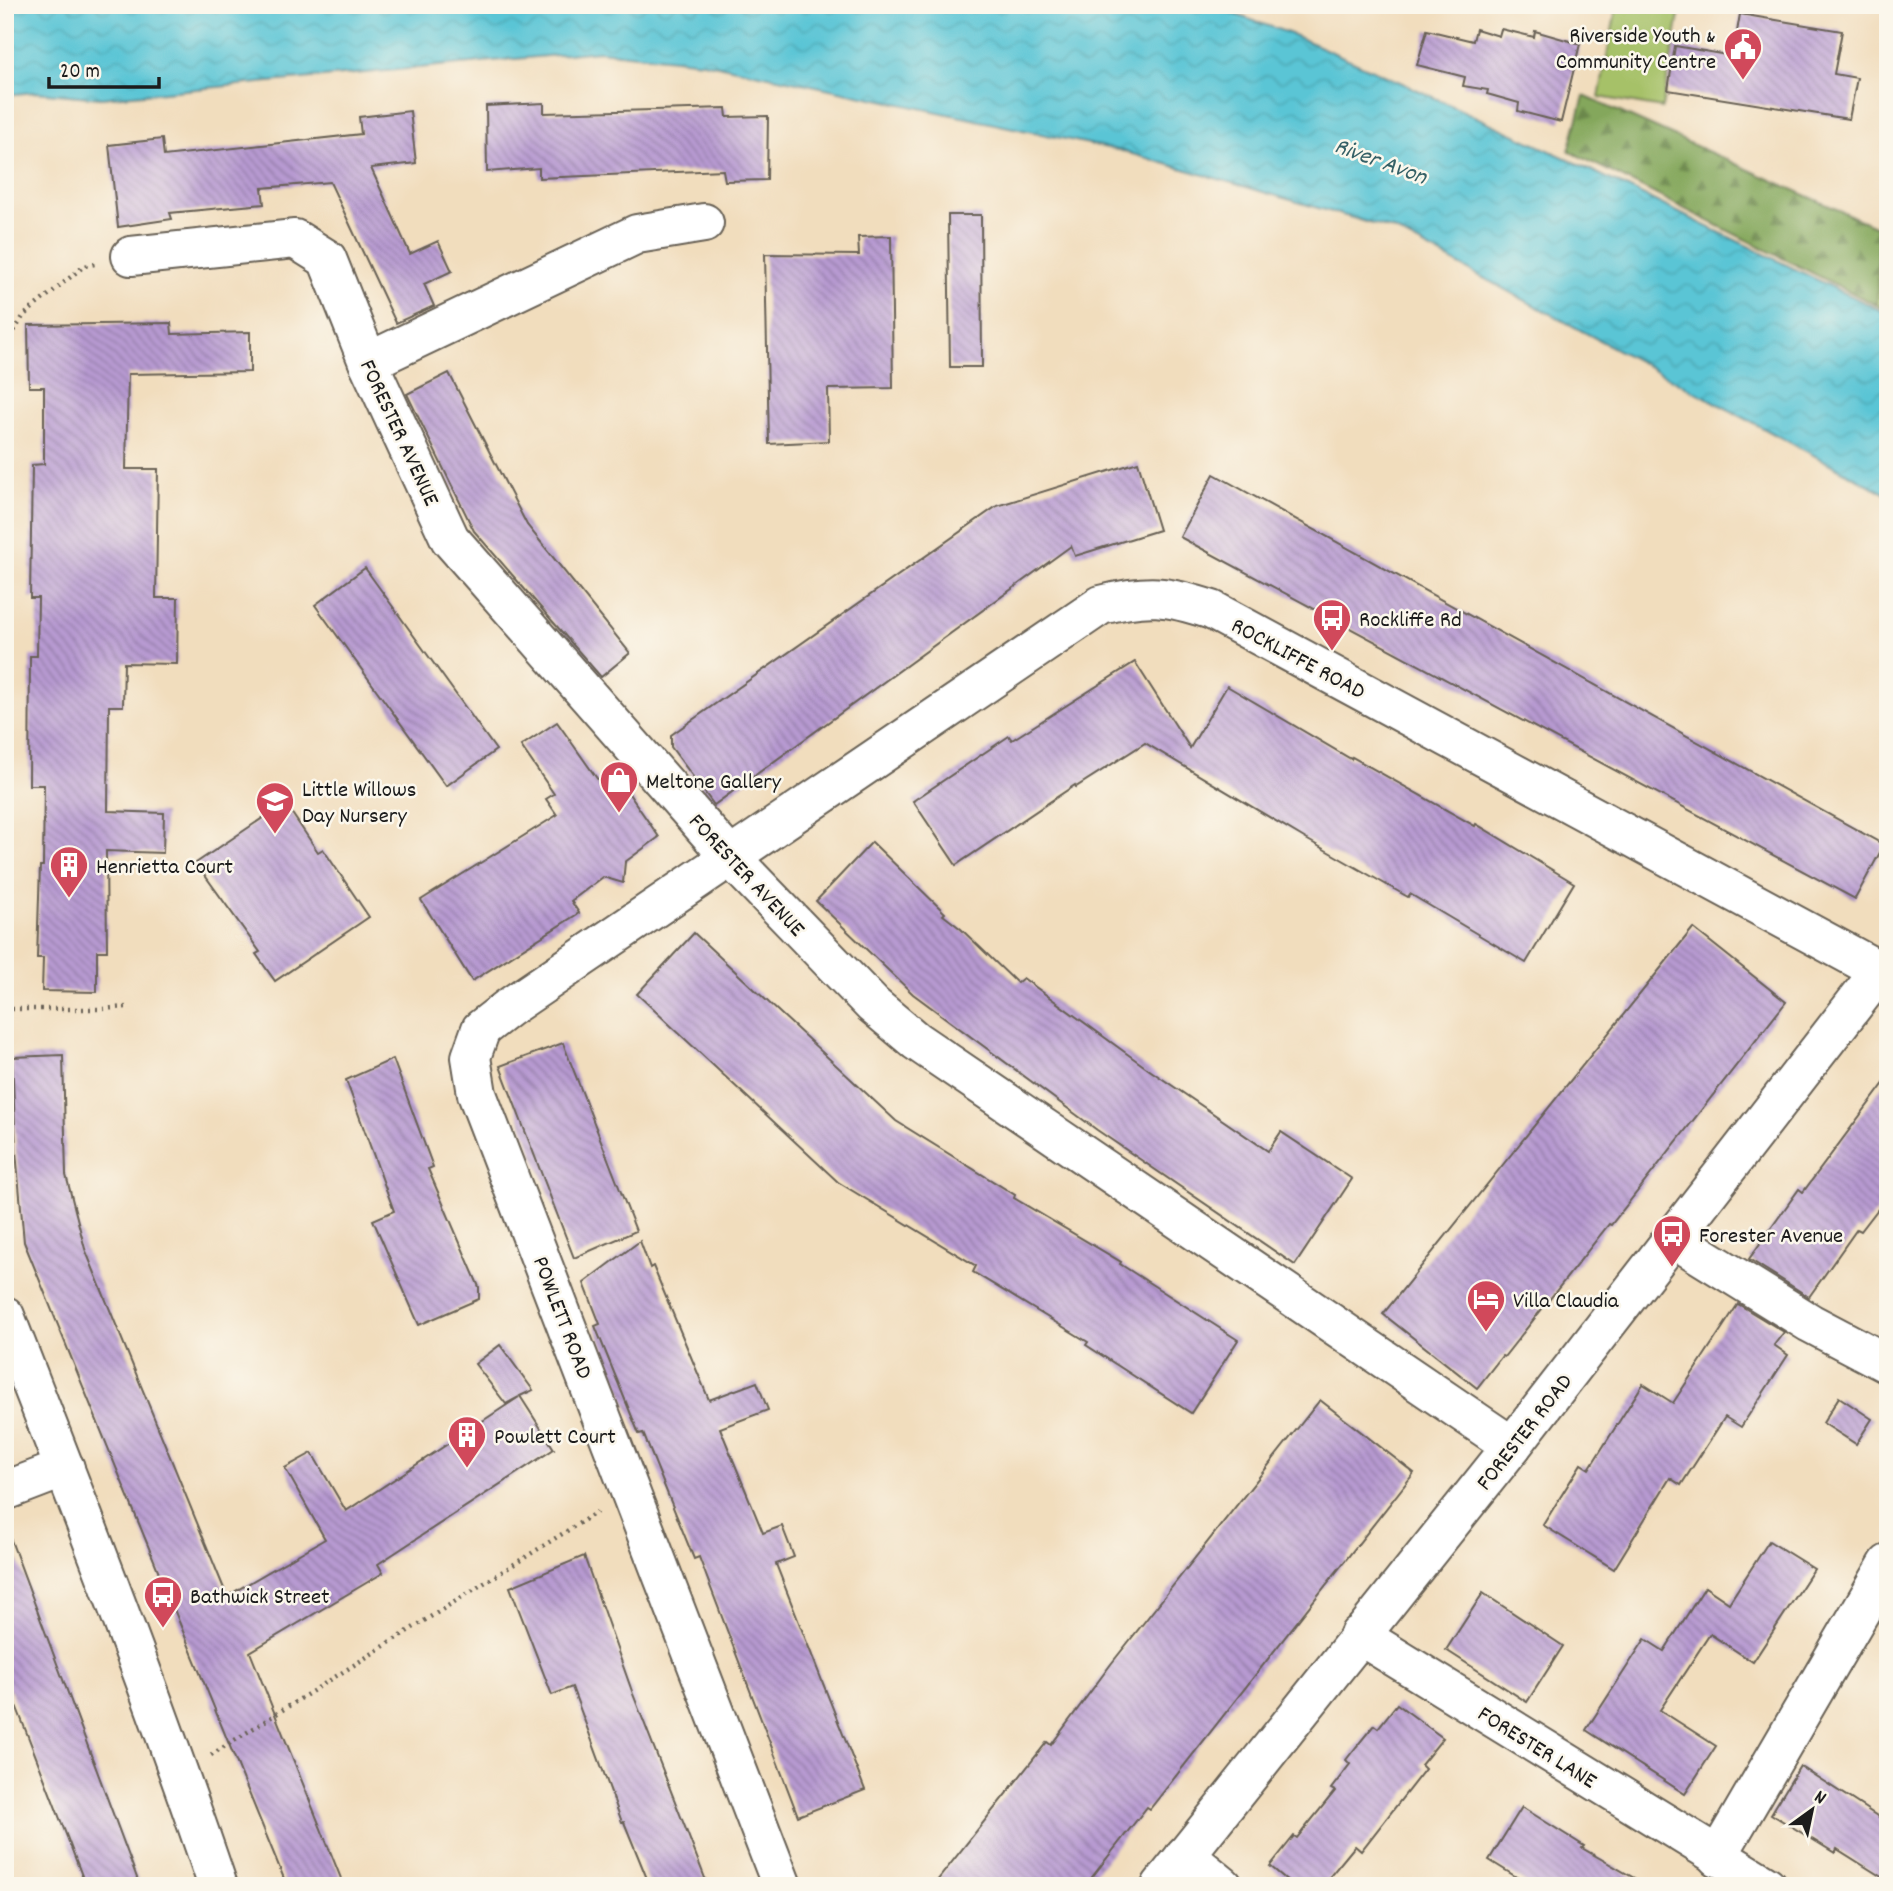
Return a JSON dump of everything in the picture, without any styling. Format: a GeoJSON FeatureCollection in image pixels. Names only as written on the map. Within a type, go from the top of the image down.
{"type":"FeatureCollection","features":[{"type":"Feature","properties":{"kind":"main road"},"geometry":{"type":"LineString","coordinates":[[368,362],[637,234],[704,223]]}},
{"type":"Feature","properties":{"kind":"main road","name":"FORESTER AVENUE"},"geometry":{"type":"LineString","coordinates":[[131,256],[295,239],[327,259],[368,362],[450,539],[730,857],[873,1005],[916,1041],[1512,1446]]}},
{"type":"Feature","properties":{"kind":"main road","name":"ROCKLIFFE ROAD"},"geometry":{"type":"LineString","coordinates":[[730,857],[1101,605],[1136,596],[1176,598],[1212,610],[1884,972]]}},
{"type":"Feature","properties":{"kind":"main road","name":"POWLETT ROAD"},"geometry":{"type":"LineString","coordinates":[[730,857],[508,1008],[481,1029],[471,1057],[477,1094],[782,1886]]}},
{"type":"Feature","properties":{"kind":"main road","name":"FORESTER ROAD"},"geometry":{"type":"LineString","coordinates":[[1161,1886],[1512,1446],[1884,972]]}},
{"type":"Feature","properties":{"kind":"main road"},"geometry":{"type":"LineString","coordinates":[[1673,1238],[1810,1323],[1888,1364]]}},
{"type":"Feature","properties":{"kind":"main road"},"geometry":{"type":"LineString","coordinates":[[5,1317],[180,1774],[218,1886]]}},
{"type":"Feature","properties":{"kind":"main road"},"geometry":{"type":"LineString","coordinates":[[5,1491],[65,1468]]}},
{"type":"Feature","properties":{"kind":"main road"},"geometry":{"type":"LineString","coordinates":[[1717,1857],[1888,1564]]}},
{"type":"Feature","properties":{"kind":"main road","name":"FORESTER LANE"},"geometry":{"type":"LineString","coordinates":[[1359,1635],[1767,1886]]}},
{"type":"Feature","properties":{"kind":"main road"},"geometry":{"type":"LineString","coordinates":[[1185,1855],[1223,1886]]}},
{"type":"Feature","properties":{"kind":"path"},"geometry":{"type":"LineString","coordinates":[[5,372],[13,333],[24,315],[62,283]]}},
{"type":"Feature","properties":{"kind":"path"},"geometry":{"type":"LineString","coordinates":[[5,1009],[126,1007]]}},
{"type":"Feature","properties":{"kind":"path"},"geometry":{"type":"LineString","coordinates":[[180,1774],[631,1491]]}},
{"type":"Feature","properties":{"kind":"green space"},"geometry":{"type":"Polygon","coordinates":[[[1617,5],[1681,5],[1662,108],[1599,97],[1617,5]]]}},
{"type":"Feature","properties":{"kind":"green space"},"geometry":{"type":"Polygon","coordinates":[[[1584,96],[1888,232],[1888,311],[1569,151],[1584,96]]]}},
{"type":"Feature","properties":{"kind":"green space"},"geometry":{"type":"Polygon","coordinates":[[[1878,227],[1888,232],[1888,311],[1877,305],[1878,227]]]}},
{"type":"Feature","properties":{"kind":"water","name":"River Avon"},"geometry":{"type":"Polygon","coordinates":[[[5,5],[1209,5],[1291,34],[1409,86],[1572,161],[1888,314],[1888,495],[1394,230],[1122,151],[703,62],[599,51],[101,98],[35,92],[5,95],[5,5]]]}},
{"type":"Feature","properties":{"kind":"building"},"geometry":{"type":"Polygon","coordinates":[[[1740,14],[1842,31],[1834,74],[1857,78],[1849,119],[1668,90],[1675,46],[1733,56],[1740,14]]]}},
{"type":"Feature","properties":{"kind":"building"},"geometry":{"type":"Polygon","coordinates":[[[1476,29],[1499,36],[1501,29],[1534,37],[1535,31],[1580,44],[1561,122],[1518,111],[1519,103],[1487,94],[1488,90],[1463,86],[1465,77],[1417,65],[1427,30],[1473,41],[1476,29]]]}},
{"type":"Feature","properties":{"kind":"building"},"geometry":{"type":"Polygon","coordinates":[[[544,103],[544,113],[726,108],[727,117],[768,116],[767,180],[725,181],[723,170],[539,178],[539,168],[487,172],[486,106],[544,103]]]}},
{"type":"Feature","properties":{"kind":"building"},"geometry":{"type":"Polygon","coordinates":[[[410,111],[416,163],[371,168],[410,254],[438,241],[452,271],[424,284],[434,306],[396,323],[330,182],[262,188],[264,204],[170,213],[172,219],[118,227],[109,145],[162,139],[164,156],[361,134],[359,117],[410,111]]]}},
{"type":"Feature","properties":{"kind":"building"},"geometry":{"type":"Polygon","coordinates":[[[948,215],[981,215],[982,367],[950,367],[948,215]]]}},
{"type":"Feature","properties":{"kind":"building"},"geometry":{"type":"Polygon","coordinates":[[[891,236],[893,388],[828,389],[829,441],[769,444],[765,254],[859,255],[858,237],[891,236]]]}},
{"type":"Feature","properties":{"kind":"building"},"geometry":{"type":"Polygon","coordinates":[[[171,323],[172,334],[250,332],[250,372],[128,374],[126,469],[158,469],[156,598],[178,598],[177,664],[124,663],[123,706],[109,706],[108,811],[164,813],[163,853],[106,851],[107,951],[97,951],[97,992],[42,991],[43,958],[37,958],[40,866],[43,866],[44,785],[29,785],[30,656],[37,656],[38,598],[30,598],[32,465],[44,464],[44,387],[29,387],[28,325],[171,323]]]}},
{"type":"Feature","properties":{"kind":"building"},"geometry":{"type":"Polygon","coordinates":[[[449,373],[527,525],[630,653],[601,677],[474,531],[407,394],[449,373]]]}},
{"type":"Feature","properties":{"kind":"building"},"geometry":{"type":"Polygon","coordinates":[[[1138,462],[1159,530],[1075,556],[1071,546],[714,805],[671,747],[671,735],[997,506],[1138,462]]]}},
{"type":"Feature","properties":{"kind":"building"},"geometry":{"type":"Polygon","coordinates":[[[1214,474],[1884,845],[1855,899],[1180,537],[1214,474]]]}},
{"type":"Feature","properties":{"kind":"building"},"geometry":{"type":"Polygon","coordinates":[[[365,568],[496,750],[446,786],[315,605],[365,568]]]}},
{"type":"Feature","properties":{"kind":"building"},"geometry":{"type":"Polygon","coordinates":[[[1135,662],[1190,748],[1227,686],[1351,759],[1352,757],[1475,826],[1476,824],[1574,883],[1526,963],[1410,894],[1408,897],[1306,839],[1145,743],[1076,787],[1075,785],[956,865],[913,801],[1009,736],[1012,740],[1135,662]]]}},
{"type":"Feature","properties":{"kind":"building"},"geometry":{"type":"Polygon","coordinates":[[[557,722],[613,801],[627,791],[659,837],[625,862],[623,883],[603,877],[571,901],[579,913],[472,981],[421,900],[557,815],[546,799],[554,794],[521,746],[557,722]]]}},
{"type":"Feature","properties":{"kind":"building"},"geometry":{"type":"Polygon","coordinates":[[[285,803],[318,852],[323,849],[369,917],[275,981],[256,954],[260,952],[196,863],[285,803]]]}},
{"type":"Feature","properties":{"kind":"building"},"geometry":{"type":"Polygon","coordinates":[[[872,842],[945,913],[943,915],[1017,983],[1023,978],[1148,1069],[1268,1151],[1281,1132],[1352,1179],[1295,1265],[1097,1130],[913,994],[816,901],[872,842]]]}},
{"type":"Feature","properties":{"kind":"building"},"geometry":{"type":"Polygon","coordinates":[[[1693,928],[1786,1002],[1611,1225],[1609,1224],[1477,1388],[1383,1314],[1693,928]]]}},
{"type":"Feature","properties":{"kind":"building"},"geometry":{"type":"Polygon","coordinates":[[[694,933],[896,1121],[1015,1195],[1014,1198],[1121,1262],[1120,1264],[1238,1340],[1191,1413],[1086,1345],[1088,1342],[973,1272],[976,1266],[838,1182],[637,994],[694,933]]]}},
{"type":"Feature","properties":{"kind":"building"},"geometry":{"type":"Polygon","coordinates":[[[563,1043],[636,1231],[574,1258],[500,1066],[563,1043]]]}},
{"type":"Feature","properties":{"kind":"building"},"geometry":{"type":"Polygon","coordinates":[[[63,1055],[66,1175],[85,1249],[227,1596],[325,1539],[285,1468],[312,1453],[346,1511],[519,1397],[506,1404],[475,1364],[500,1345],[533,1390],[520,1396],[554,1449],[378,1564],[383,1573],[250,1652],[344,1886],[287,1886],[24,1242],[12,1057],[63,1055]]]}},
{"type":"Feature","properties":{"kind":"building"},"geometry":{"type":"Polygon","coordinates":[[[393,1059],[433,1167],[428,1169],[479,1287],[479,1299],[419,1325],[373,1220],[394,1211],[346,1080],[393,1059]]]}},
{"type":"Feature","properties":{"kind":"building"},"geometry":{"type":"Polygon","coordinates":[[[1888,1078],[1888,1196],[1861,1231],[1857,1229],[1809,1297],[1749,1259],[1799,1189],[1803,1192],[1888,1078]]]}},
{"type":"Feature","properties":{"kind":"building"},"geometry":{"type":"Polygon","coordinates":[[[640,1241],[709,1400],[757,1382],[768,1410],[720,1428],[763,1533],[782,1526],[794,1557],[776,1564],[865,1790],[798,1816],[699,1557],[694,1559],[643,1433],[639,1434],[595,1326],[600,1324],[584,1283],[640,1241]]]}},
{"type":"Feature","properties":{"kind":"building"},"geometry":{"type":"Polygon","coordinates":[[[1738,1304],[1784,1332],[1774,1345],[1788,1355],[1741,1427],[1725,1417],[1681,1485],[1670,1478],[1614,1569],[1543,1525],[1581,1464],[1589,1469],[1643,1384],[1673,1403],[1738,1304]]]}},
{"type":"Feature","properties":{"kind":"building"},"geometry":{"type":"Polygon","coordinates":[[[1839,1397],[1872,1419],[1856,1444],[1823,1423],[1839,1397]]]}},
{"type":"Feature","properties":{"kind":"building"},"geometry":{"type":"Polygon","coordinates":[[[1320,1400],[1414,1473],[1150,1809],[1147,1807],[1085,1886],[933,1886],[1047,1742],[1051,1745],[1111,1664],[1320,1400]]]}},
{"type":"Feature","properties":{"kind":"building"},"geometry":{"type":"Polygon","coordinates":[[[5,1535],[9,1535],[140,1886],[86,1886],[5,1677],[5,1535]]]}},
{"type":"Feature","properties":{"kind":"building"},"geometry":{"type":"Polygon","coordinates":[[[1769,1541],[1814,1569],[1753,1662],[1710,1634],[1660,1710],[1716,1746],[1685,1794],[1586,1730],[1645,1639],[1664,1651],[1705,1587],[1729,1603],[1769,1541]]]}},
{"type":"Feature","properties":{"kind":"building"},"geometry":{"type":"Polygon","coordinates":[[[584,1556],[633,1694],[708,1886],[650,1886],[622,1822],[572,1687],[552,1695],[510,1587],[584,1556]]]}},
{"type":"Feature","properties":{"kind":"building"},"geometry":{"type":"Polygon","coordinates":[[[1483,1593],[1563,1646],[1527,1702],[1446,1650],[1483,1593]]]}},
{"type":"Feature","properties":{"kind":"building"},"geometry":{"type":"Polygon","coordinates":[[[1397,1704],[1443,1738],[1421,1765],[1425,1769],[1361,1851],[1355,1846],[1322,1886],[1294,1886],[1270,1866],[1335,1791],[1331,1789],[1350,1764],[1346,1760],[1356,1747],[1374,1725],[1378,1728],[1397,1704]]]}},
{"type":"Feature","properties":{"kind":"building"},"geometry":{"type":"Polygon","coordinates":[[[1800,1766],[1888,1823],[1888,1881],[1837,1849],[1835,1853],[1771,1814],[1800,1766]]]}},
{"type":"Feature","properties":{"kind":"building"},"geometry":{"type":"Polygon","coordinates":[[[1522,1807],[1584,1846],[1582,1848],[1648,1886],[1531,1886],[1489,1860],[1522,1807]]]}},
{"type":"Feature","properties":{"kind":"place","name":"Riverside Youth & Community Centre"},"geometry":{"type":"Point","coordinates":[1743,81]}},
{"type":"Feature","properties":{"kind":"place","name":"Rockliffe Rd"},"geometry":{"type":"Point","coordinates":[1332,652]}},
{"type":"Feature","properties":{"kind":"place","name":"Meltone Gallery"},"geometry":{"type":"Point","coordinates":[619,814]}},
{"type":"Feature","properties":{"kind":"place","name":"Little Willows Day Nursery"},"geometry":{"type":"Point","coordinates":[275,835]}},
{"type":"Feature","properties":{"kind":"place","name":"Henrietta Court"},"geometry":{"type":"Point","coordinates":[69,899]}},
{"type":"Feature","properties":{"kind":"place","name":"Forester Avenue"},"geometry":{"type":"Point","coordinates":[1672,1268]}},
{"type":"Feature","properties":{"kind":"place","name":"Villa Claudia"},"geometry":{"type":"Point","coordinates":[1486,1333]}},
{"type":"Feature","properties":{"kind":"place","name":"Powlett Court"},"geometry":{"type":"Point","coordinates":[467,1469]}},
{"type":"Feature","properties":{"kind":"place","name":"Bathwick Street"},"geometry":{"type":"Point","coordinates":[163,1629]}}]}
